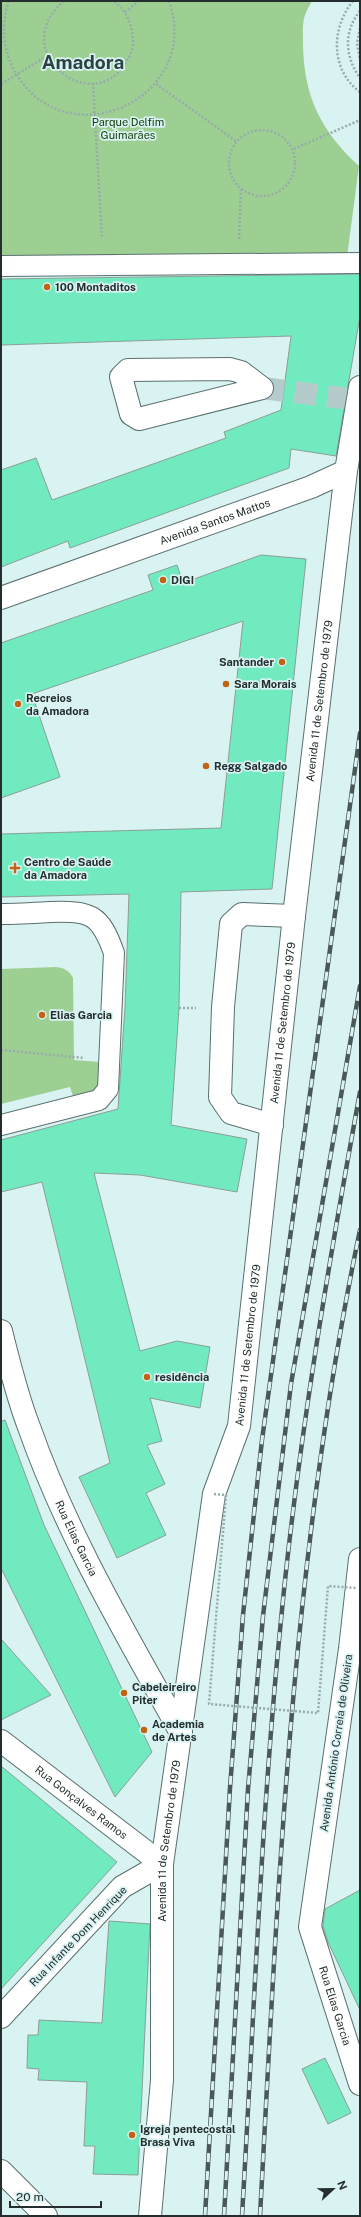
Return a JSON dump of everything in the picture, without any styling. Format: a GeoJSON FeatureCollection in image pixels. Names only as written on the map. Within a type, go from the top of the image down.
{"type":"FeatureCollection","features":[{"type":"Feature","properties":{"kind":"street"},"geometry":{"type":"LineString","coordinates":[[1,266],[360,263]]}},
{"type":"Feature","properties":{"kind":"street"},"geometry":{"type":"LineString","coordinates":[[230,369],[241,372],[262,388],[140,419],[131,414],[121,378],[128,370],[230,369]]}},
{"type":"Feature","properties":{"kind":"street"},"geometry":{"type":"LineString","coordinates":[[346,471],[360,387]]}},
{"type":"Feature","properties":{"kind":"street","name":"Avenida Santos Mattos"},"geometry":{"type":"LineString","coordinates":[[1,598],[311,487],[346,471]]}},
{"type":"Feature","properties":{"kind":"street","name":"Avenida 11 de Setembro de 1979"},"geometry":{"type":"LineString","coordinates":[[150,2216],[162,2080],[162,1864],[214,1494],[239,1426],[294,916],[346,471]]}},
{"type":"Feature","properties":{"kind":"street"},"geometry":{"type":"LineString","coordinates":[[1,914],[80,911],[96,920],[107,933],[114,953],[108,1089],[99,1100],[1,1125]]}},
{"type":"Feature","properties":{"kind":"street"},"geometry":{"type":"LineString","coordinates":[[272,1124],[231,1113],[220,1097],[223,1007],[231,924],[242,914],[294,916]]}},
{"type":"Feature","properties":{"kind":"street","name":"Rua Elias Garcia"},"geometry":{"type":"LineString","coordinates":[[1,1331],[28,1427],[50,1482],[96,1578],[181,1733]]}},
{"type":"Feature","properties":{"kind":"street","name":"Avenida António Correia de Oliveira"},"geometry":{"type":"LineString","coordinates":[[310,1927],[355,1650],[356,1588],[360,1559]]}},
{"type":"Feature","properties":{"kind":"street","name":"Rua Gonçalves Ramos"},"geometry":{"type":"LineString","coordinates":[[1,1741],[162,1864]]}},
{"type":"Feature","properties":{"kind":"street","name":"Rua Infante Dom Henrique"},"geometry":{"type":"LineString","coordinates":[[1,2018],[122,1887],[162,1864]]}},
{"type":"Feature","properties":{"kind":"street","name":"Rua Elias Garcia"},"geometry":{"type":"LineString","coordinates":[[310,1927],[360,2081]]}},
{"type":"Feature","properties":{"kind":"street"},"geometry":{"type":"LineString","coordinates":[[1,2171],[46,2216]]}},
{"type":"Feature","properties":{"kind":"path"},"geometry":{"type":"LineString","coordinates":[[9,1],[4,23],[4,41],[9,59],[17,75],[28,89],[42,101],[58,110],[76,114],[94,115],[117,111],[139,100],[156,84],[167,65],[173,45],[174,24],[170,1]]}},
{"type":"Feature","properties":{"kind":"path"},"geometry":{"type":"LineString","coordinates":[[64,1],[54,9],[46,24],[44,40],[47,56],[55,68],[66,77],[79,82],[93,84],[108,79],[121,70],[129,57],[134,42],[132,26],[125,12],[113,1]]}},
{"type":"Feature","properties":{"kind":"path"},"geometry":{"type":"LineString","coordinates":[[125,12],[139,1]]}},
{"type":"Feature","properties":{"kind":"path"},"geometry":{"type":"LineString","coordinates":[[354,1],[348,8],[339,27],[336,45],[341,68],[351,84],[360,92]]}},
{"type":"Feature","properties":{"kind":"path"},"geometry":{"type":"LineString","coordinates":[[360,11],[350,28],[347,47],[351,64],[360,78]]}},
{"type":"Feature","properties":{"kind":"path"},"geometry":{"type":"LineString","coordinates":[[360,28],[357,42],[360,60]]}},
{"type":"Feature","properties":{"kind":"path"},"geometry":{"type":"LineString","coordinates":[[1,84],[47,56]]}},
{"type":"Feature","properties":{"kind":"path"},"geometry":{"type":"LineString","coordinates":[[93,84],[104,264]]}},
{"type":"Feature","properties":{"kind":"path"},"geometry":{"type":"LineString","coordinates":[[156,84],[236,141]]}},
{"type":"Feature","properties":{"kind":"path"},"geometry":{"type":"LineString","coordinates":[[294,149],[360,120]]}},
{"type":"Feature","properties":{"kind":"path"},"geometry":{"type":"LineString","coordinates":[[267,129],[283,136],[294,149],[296,167],[290,184],[275,195],[257,197],[241,190],[232,179],[229,166],[230,153],[236,141],[250,131],[267,129]]}},
{"type":"Feature","properties":{"kind":"path"},"geometry":{"type":"LineString","coordinates":[[237,264],[241,190]]}},
{"type":"Feature","properties":{"kind":"path"},"geometry":{"type":"LineString","coordinates":[[1,1050],[109,1060]]}},
{"type":"Feature","properties":{"kind":"path"},"geometry":{"type":"LineString","coordinates":[[214,1494],[226,1495],[209,1704],[318,1713],[328,1586],[356,1588]]}},
{"type":"Feature","properties":{"kind":"green space","name":"Parque Delfim Guimarães"},"geometry":{"type":"Polygon","coordinates":[[[1,1],[312,1],[308,7],[303,22],[304,64],[311,97],[317,112],[334,140],[359,166],[347,257],[238,253],[1,259],[1,1]]]}},
{"type":"Feature","properties":{"kind":"green space"},"geometry":{"type":"Polygon","coordinates":[[[56,967],[66,970],[73,978],[74,1060],[101,1062],[99,1089],[73,1096],[70,1087],[1,1104],[1,969],[56,967]]]}},
{"type":"Feature","properties":{"kind":"building"},"geometry":{"type":"Polygon","coordinates":[[[360,274],[360,316],[336,456],[291,449],[289,468],[70,548],[68,541],[1,567],[1,470],[36,458],[52,500],[226,438],[224,432],[281,410],[291,336],[1,345],[1,279],[360,274]]]}},
{"type":"Feature","properties":{"kind":"building"},"geometry":{"type":"Polygon","coordinates":[[[261,555],[306,559],[272,889],[181,892],[179,1008],[171,1125],[247,1139],[237,1192],[140,1175],[94,1173],[140,1351],[177,1341],[210,1347],[200,1408],[150,1398],[162,1441],[147,1445],[165,1484],[146,1493],[166,1535],[117,1558],[79,1477],[110,1463],[42,1182],[1,1192],[1,1140],[118,1109],[125,1007],[129,894],[1,897],[1,834],[221,828],[243,621],[32,694],[60,777],[1,798],[1,643],[153,590],[148,575],[177,565],[183,583],[261,555]]]}},
{"type":"Feature","properties":{"kind":"building"},"geometry":{"type":"Polygon","coordinates":[[[5,1420],[44,1525],[152,1752],[115,1797],[1,1568],[1,1421],[5,1420]]]}},
{"type":"Feature","properties":{"kind":"building"},"geometry":{"type":"Polygon","coordinates":[[[1,1639],[51,1695],[1,1720],[1,1639]]]}},
{"type":"Feature","properties":{"kind":"building"},"geometry":{"type":"Polygon","coordinates":[[[1,1766],[117,1862],[1,1989],[1,1766]]]}},
{"type":"Feature","properties":{"kind":"building"},"geometry":{"type":"Polygon","coordinates":[[[360,1890],[360,2010],[328,1942],[323,1926],[325,1909],[360,1890]]]}},
{"type":"Feature","properties":{"kind":"building"},"geometry":{"type":"Polygon","coordinates":[[[109,1921],[150,1924],[138,2175],[93,2174],[95,2146],[84,2146],[87,2082],[38,2080],[39,2069],[27,2068],[28,2035],[38,2035],[39,2020],[102,2023],[109,1921]]]}},
{"type":"Feature","properties":{"kind":"building"},"geometry":{"type":"Polygon","coordinates":[[[325,2058],[351,2113],[328,2124],[302,2069],[325,2058]]]}},
{"type":"Feature","properties":{"kind":"tunnel"},"geometry":{"type":"LineString","coordinates":[[262,388],[358,400]]}},
{"type":"Feature","properties":{"kind":"railway"},"geometry":{"type":"LineString","coordinates":[[205,2216],[230,1788],[243,1615],[262,1440],[360,733]]}},
{"type":"Feature","properties":{"kind":"railway"},"geometry":{"type":"LineString","coordinates":[[224,2216],[248,1789],[263,1616],[291,1384],[360,986]]}},
{"type":"Feature","properties":{"kind":"railway"},"geometry":{"type":"LineString","coordinates":[[242,2216],[258,1918],[268,1769],[281,1620],[305,1421],[360,1092]]}},
{"type":"Feature","properties":{"kind":"railway"},"geometry":{"type":"LineString","coordinates":[[260,2216],[282,1844],[291,1721],[303,1597],[318,1474],[337,1352],[360,1230]]}},
{"type":"Feature","properties":{"kind":"place","name":"100 Montaditos"},"geometry":{"type":"Point","coordinates":[47,287]}},
{"type":"Feature","properties":{"kind":"place","name":"DIGI"},"geometry":{"type":"Point","coordinates":[163,580]}},
{"type":"Feature","properties":{"kind":"place","name":"Santander"},"geometry":{"type":"Point","coordinates":[282,662]}},
{"type":"Feature","properties":{"kind":"place","name":"Sara Morais"},"geometry":{"type":"Point","coordinates":[226,684]}},
{"type":"Feature","properties":{"kind":"place","name":"Recreios da Amadora"},"geometry":{"type":"Point","coordinates":[18,704]}},
{"type":"Feature","properties":{"kind":"place","name":"Regg Salgado"},"geometry":{"type":"Point","coordinates":[206,766]}},
{"type":"Feature","properties":{"kind":"place","name":"Centro de Saúde da Amadora"},"geometry":{"type":"Point","coordinates":[15,868]}},
{"type":"Feature","properties":{"kind":"place","name":"Elias Garcia"},"geometry":{"type":"Point","coordinates":[42,1015]}},
{"type":"Feature","properties":{"kind":"place","name":"residência"},"geometry":{"type":"Point","coordinates":[147,1377]}},
{"type":"Feature","properties":{"kind":"place","name":"Cabeleireiro Piter"},"geometry":{"type":"Point","coordinates":[124,1693]}},
{"type":"Feature","properties":{"kind":"place","name":"Academia de Artes"},"geometry":{"type":"Point","coordinates":[144,1730]}},
{"type":"Feature","properties":{"kind":"place","name":"Igreja pentecostal Brasa Viva"},"geometry":{"type":"Point","coordinates":[132,2135]}},
{"type":"Feature","properties":{"kind":"district","name":"Amadora"},"geometry":{"type":"Point","coordinates":[83,62]}}]}
